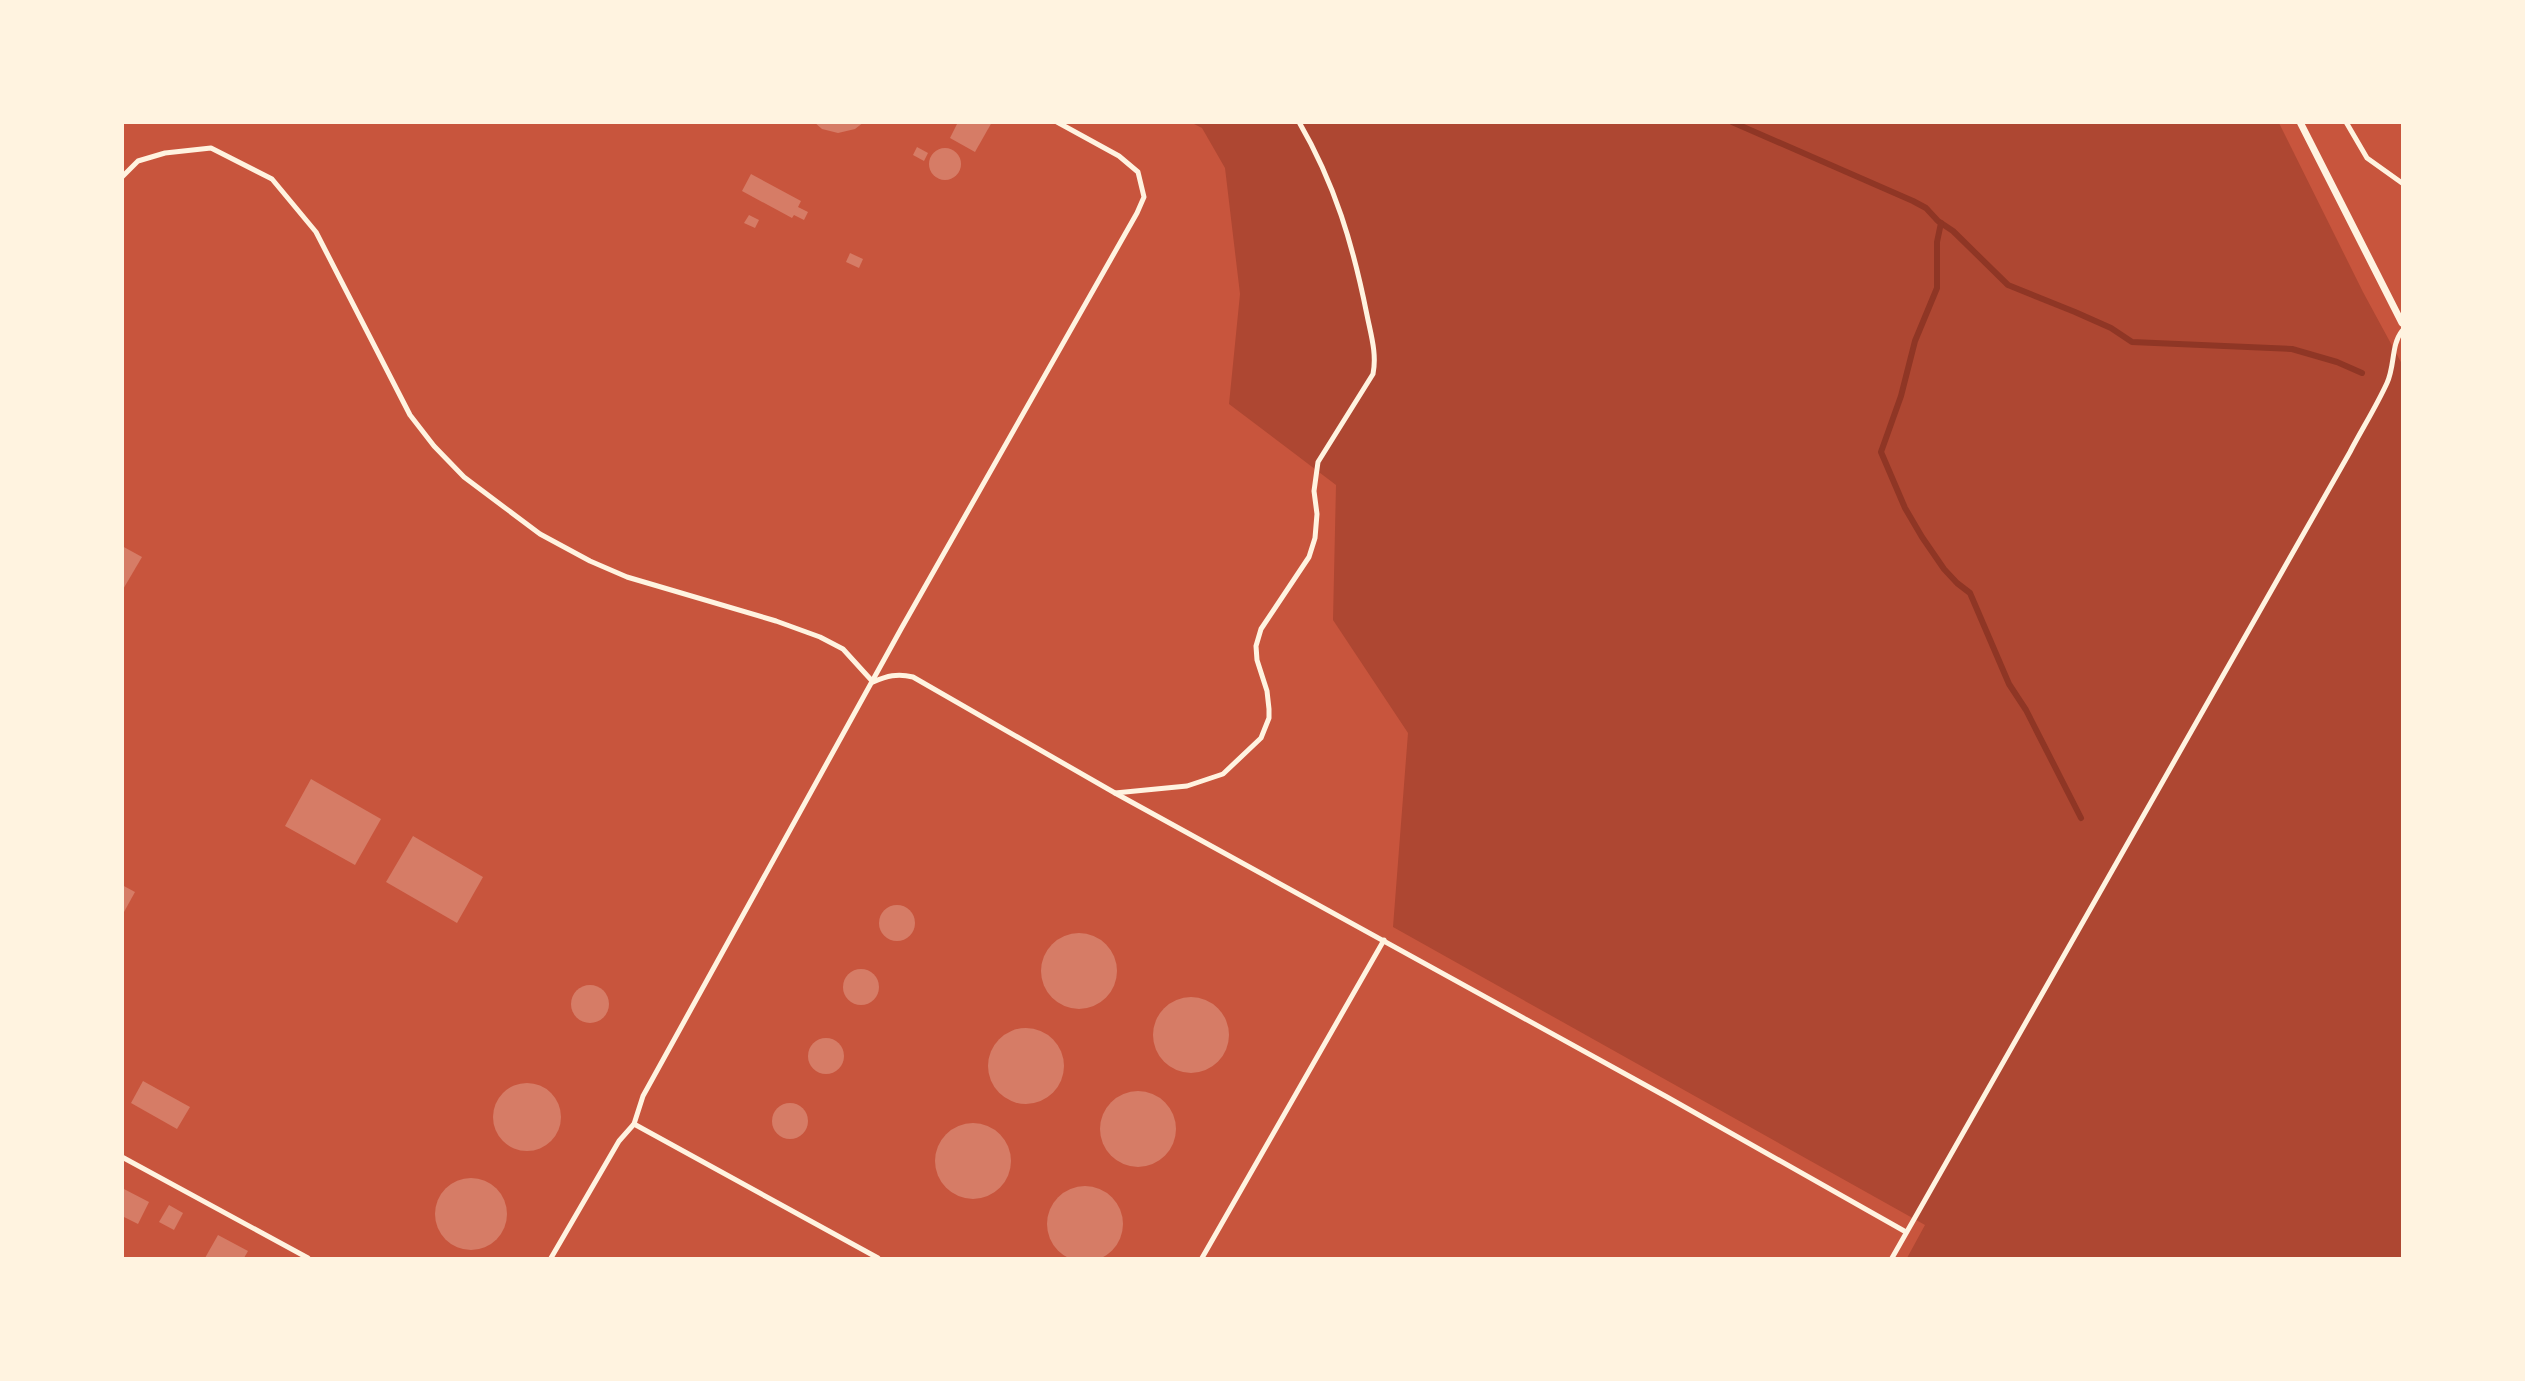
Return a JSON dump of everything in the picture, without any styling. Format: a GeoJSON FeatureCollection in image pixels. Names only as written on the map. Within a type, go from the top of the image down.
{"type":"FeatureCollection","features":[{"type":"Feature","properties":{"kind":"street"},"geometry":{"type":"LineString","coordinates":[[2300,122],[2403,323]]}},
{"type":"Feature","properties":{"kind":"lane"},"geometry":{"type":"LineString","coordinates":[[551,1258],[620,1141],[634,1124],[643,1096],[1144,197],[1138,172],[1119,156],[1058,122]]}},
{"type":"Feature","properties":{"kind":"lane"},"geometry":{"type":"LineString","coordinates":[[1115,793],[1187,786],[1223,774],[1262,738],[1269,709],[1267,691],[1257,660],[1256,646],[1261,629],[1309,557],[1315,538],[1317,514],[1314,491],[1318,462],[1373,374],[1376,359],[1342,211],[1299,122]]}},
{"type":"Feature","properties":{"kind":"lane"},"geometry":{"type":"LineString","coordinates":[[2346,122],[2367,158],[2403,183]]}},
{"type":"Feature","properties":{"kind":"lane"},"geometry":{"type":"LineString","coordinates":[[122,177],[138,161],[165,153],[211,148],[272,179],[316,232],[410,415],[434,446],[464,477],[540,534],[590,561],[626,578],[776,621],[820,637],[843,649],[873,682]]}},
{"type":"Feature","properties":{"kind":"lane"},"geometry":{"type":"LineString","coordinates":[[1892,1258],[2350,452],[2388,381],[2395,358],[2396,339],[2403,331]]}},
{"type":"Feature","properties":{"kind":"lane"},"geometry":{"type":"LineString","coordinates":[[873,682],[902,674],[913,677],[1115,793],[1906,1232]]}},
{"type":"Feature","properties":{"kind":"lane"},"geometry":{"type":"LineString","coordinates":[[1202,1258],[1384,940]]}},
{"type":"Feature","properties":{"kind":"lane"},"geometry":{"type":"LineString","coordinates":[[634,1124],[878,1258]]}},
{"type":"Feature","properties":{"kind":"lane"},"geometry":{"type":"LineString","coordinates":[[122,1157],[308,1258]]}},
{"type":"Feature","properties":{"kind":"shaded area"},"geometry":{"type":"Polygon","coordinates":[[[1192,123],[2279,123],[2402,364],[2402,1258],[1907,1258],[1925,1225],[1393,927],[1408,733],[1333,620],[1336,485],[1229,404],[1240,294],[1225,168],[1202,128],[1192,123]]]}},
{"type":"Feature","properties":{"kind":"building"},"geometry":{"type":"Polygon","coordinates":[[[814,122],[864,122],[855,129],[838,133],[822,129],[814,122]]]}},
{"type":"Feature","properties":{"kind":"building"},"geometry":{"type":"Polygon","coordinates":[[[958,122],[992,122],[975,152],[950,138],[958,122]]]}},
{"type":"Feature","properties":{"kind":"building"},"geometry":{"type":"Polygon","coordinates":[[[917,147],[928,153],[924,161],[913,155],[917,147]]]}},
{"type":"Feature","properties":{"kind":"building"},"geometry":{"type":"Polygon","coordinates":[[[945,148],[956,153],[961,164],[956,175],[945,180],[934,175],[929,164],[934,153],[945,148]]]}},
{"type":"Feature","properties":{"kind":"building"},"geometry":{"type":"Polygon","coordinates":[[[751,174],[801,201],[798,207],[808,212],[804,220],[794,215],[792,218],[742,191],[751,174]]]}},
{"type":"Feature","properties":{"kind":"building"},"geometry":{"type":"Polygon","coordinates":[[[749,215],[759,220],[755,228],[744,223],[749,215]]]}},
{"type":"Feature","properties":{"kind":"building"},"geometry":{"type":"Polygon","coordinates":[[[850,253],[863,259],[859,268],[846,262],[850,253]]]}},
{"type":"Feature","properties":{"kind":"building"},"geometry":{"type":"Polygon","coordinates":[[[122,546],[142,557],[122,591],[122,546]]]}},
{"type":"Feature","properties":{"kind":"building"},"geometry":{"type":"Polygon","coordinates":[[[311,779],[381,819],[355,865],[285,826],[311,779]]]}},
{"type":"Feature","properties":{"kind":"building"},"geometry":{"type":"Polygon","coordinates":[[[413,836],[483,877],[457,923],[386,882],[413,836]]]}},
{"type":"Feature","properties":{"kind":"building"},"geometry":{"type":"Polygon","coordinates":[[[122,885],[135,892],[124,912],[122,912],[122,885]]]}},
{"type":"Feature","properties":{"kind":"building"},"geometry":{"type":"Polygon","coordinates":[[[897,905],[910,910],[915,923],[910,936],[897,941],[884,936],[879,923],[884,910],[897,905]]]}},
{"type":"Feature","properties":{"kind":"building"},"geometry":{"type":"Polygon","coordinates":[[[1079,933],[1094,936],[1106,944],[1114,956],[1117,971],[1114,986],[1106,998],[1094,1006],[1079,1009],[1064,1006],[1052,998],[1044,986],[1041,971],[1044,956],[1052,944],[1064,936],[1079,933]]]}},
{"type":"Feature","properties":{"kind":"building"},"geometry":{"type":"Polygon","coordinates":[[[861,969],[874,974],[879,987],[874,1000],[861,1005],[848,1000],[843,987],[848,974],[861,969]]]}},
{"type":"Feature","properties":{"kind":"building"},"geometry":{"type":"Polygon","coordinates":[[[590,985],[604,990],[609,1004],[604,1018],[590,1023],[576,1018],[571,1004],[576,990],[590,985]]]}},
{"type":"Feature","properties":{"kind":"building"},"geometry":{"type":"Polygon","coordinates":[[[1191,997],[1206,1000],[1218,1008],[1226,1020],[1229,1035],[1226,1050],[1218,1062],[1206,1070],[1191,1073],[1176,1070],[1164,1062],[1156,1050],[1153,1035],[1156,1020],[1164,1008],[1176,1000],[1191,997]]]}},
{"type":"Feature","properties":{"kind":"building"},"geometry":{"type":"Polygon","coordinates":[[[1026,1028],[1041,1031],[1053,1039],[1061,1051],[1064,1066],[1061,1081],[1053,1093],[1041,1101],[1026,1104],[1011,1101],[999,1093],[991,1081],[988,1066],[991,1051],[999,1039],[1011,1031],[1026,1028]]]}},
{"type":"Feature","properties":{"kind":"building"},"geometry":{"type":"Polygon","coordinates":[[[826,1038],[839,1043],[844,1056],[839,1069],[826,1074],[813,1069],[808,1056],[813,1043],[826,1038]]]}},
{"type":"Feature","properties":{"kind":"building"},"geometry":{"type":"Polygon","coordinates":[[[143,1081],[190,1107],[177,1129],[131,1103],[143,1081]]]}},
{"type":"Feature","properties":{"kind":"building"},"geometry":{"type":"Polygon","coordinates":[[[527,1083],[540,1086],[551,1093],[558,1104],[561,1117],[558,1130],[551,1141],[540,1148],[527,1151],[514,1148],[503,1141],[496,1130],[493,1117],[496,1104],[503,1093],[514,1086],[527,1083]]]}},
{"type":"Feature","properties":{"kind":"building"},"geometry":{"type":"Polygon","coordinates":[[[1138,1091],[1153,1094],[1165,1102],[1173,1114],[1176,1129],[1173,1144],[1165,1156],[1153,1164],[1138,1167],[1123,1164],[1111,1156],[1103,1144],[1100,1129],[1103,1114],[1111,1102],[1123,1094],[1138,1091]]]}},
{"type":"Feature","properties":{"kind":"building"},"geometry":{"type":"Polygon","coordinates":[[[790,1103],[803,1108],[808,1121],[803,1134],[790,1139],[777,1134],[772,1121],[777,1108],[790,1103]]]}},
{"type":"Feature","properties":{"kind":"building"},"geometry":{"type":"Polygon","coordinates":[[[973,1123],[988,1126],[1000,1134],[1008,1146],[1011,1161],[1008,1176],[1000,1188],[988,1196],[973,1199],[958,1196],[946,1188],[938,1176],[935,1161],[938,1146],[946,1134],[958,1126],[973,1123]]]}},
{"type":"Feature","properties":{"kind":"building"},"geometry":{"type":"Polygon","coordinates":[[[471,1178],[491,1184],[501,1194],[507,1214],[501,1234],[491,1244],[471,1250],[451,1244],[441,1234],[435,1214],[441,1194],[451,1184],[471,1178]]]}},
{"type":"Feature","properties":{"kind":"building"},"geometry":{"type":"Polygon","coordinates":[[[1085,1186],[1099,1189],[1112,1197],[1120,1210],[1123,1224],[1120,1238],[1112,1251],[1099,1259],[1085,1262],[1071,1259],[1058,1251],[1050,1238],[1047,1224],[1050,1210],[1058,1197],[1071,1189],[1085,1186]]]}},
{"type":"Feature","properties":{"kind":"building"},"geometry":{"type":"Polygon","coordinates":[[[122,1188],[149,1202],[138,1224],[122,1216],[122,1188]]]}},
{"type":"Feature","properties":{"kind":"building"},"geometry":{"type":"Polygon","coordinates":[[[169,1205],[183,1213],[174,1230],[159,1222],[169,1205]]]}},
{"type":"Feature","properties":{"kind":"building"},"geometry":{"type":"Polygon","coordinates":[[[218,1235],[248,1251],[244,1258],[205,1258],[218,1235]]]}},
{"type":"Feature","properties":{"kind":"waterway"},"geometry":{"type":"LineString","coordinates":[[1732,122],[1926,208],[2008,285],[2111,328],[2132,342],[2292,349],[2337,362],[2362,373]]}},
{"type":"Feature","properties":{"kind":"waterway"},"geometry":{"type":"LineString","coordinates":[[1941,223],[1937,242],[1937,288],[1915,341],[1901,396],[1881,452],[1905,508],[1922,537],[1944,569],[1970,593],[2009,684],[2026,710],[2081,818]]}}]}
